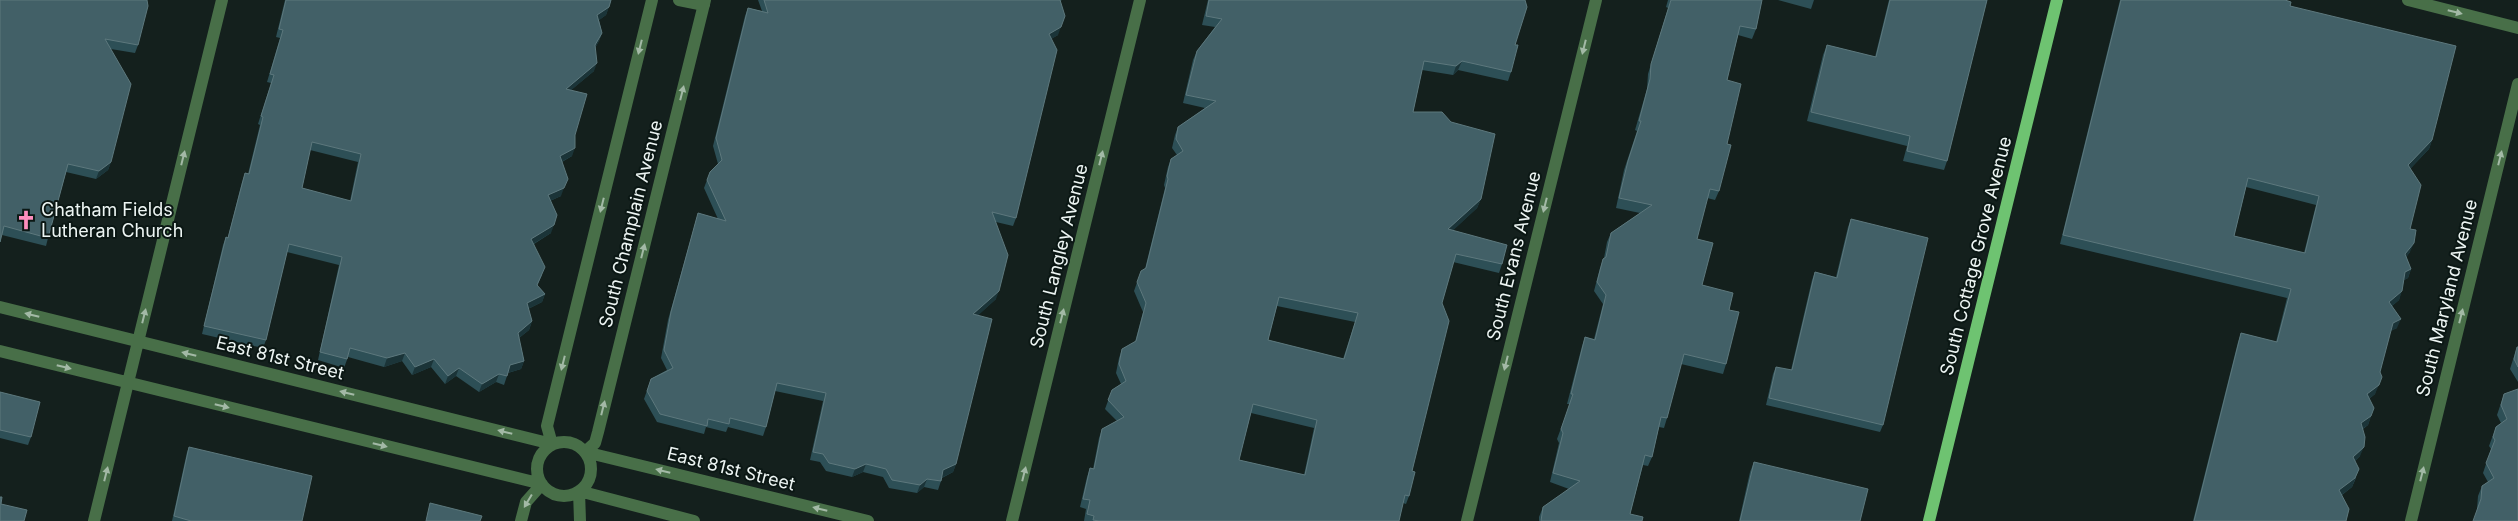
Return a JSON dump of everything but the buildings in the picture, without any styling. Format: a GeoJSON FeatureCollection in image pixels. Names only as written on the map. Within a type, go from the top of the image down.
{"type":"FeatureCollection","features":[{"type":"Feature","properties":{"kind":"main road","name":"South Cottage Grove Avenue"},"geometry":{"type":"LineString","coordinates":[[1929,521],[2056,0]]}},
{"type":"Feature","properties":{"kind":"street"},"geometry":{"type":"LineString","coordinates":[[94,521],[222,0]]}},
{"type":"Feature","properties":{"kind":"street","name":"South Champlain Avenue"},"geometry":{"type":"LineString","coordinates":[[552,444],[547,426],[652,0]]}},
{"type":"Feature","properties":{"kind":"street"},"geometry":{"type":"LineString","coordinates":[[679,0],[705,3]]}},
{"type":"Feature","properties":{"kind":"street","name":"South Langley Avenue"},"geometry":{"type":"LineString","coordinates":[[1012,521],[1140,0]]}},
{"type":"Feature","properties":{"kind":"street","name":"South Evans Avenue"},"geometry":{"type":"LineString","coordinates":[[1466,521],[1596,0]]}},
{"type":"Feature","properties":{"kind":"street"},"geometry":{"type":"LineString","coordinates":[[2408,0],[2518,28]]}},
{"type":"Feature","properties":{"kind":"street","name":"South Champlain Avenue"},"geometry":{"type":"LineString","coordinates":[[585,452],[594,443],[598,432],[705,3]]}},
{"type":"Feature","properties":{"kind":"street","name":"South Maryland Avenue"},"geometry":{"type":"LineString","coordinates":[[2410,521],[2518,84]]}},
{"type":"Feature","properties":{"kind":"street","name":"East 81st Street"},"geometry":{"type":"LineString","coordinates":[[0,307],[552,444]]}},
{"type":"Feature","properties":{"kind":"street"},"geometry":{"type":"LineString","coordinates":[[0,351],[542,484],[555,495],[570,495],[586,485],[590,477],[590,460],[585,452],[570,442],[561,441],[552,444],[541,453],[537,462],[536,470],[542,484]]}},
{"type":"Feature","properties":{"kind":"street","name":"East 81st Street"},"geometry":{"type":"LineString","coordinates":[[585,452],[868,521]]}},
{"type":"Feature","properties":{"kind":"street"},"geometry":{"type":"LineString","coordinates":[[521,521],[526,502],[542,484]]}},
{"type":"Feature","properties":{"kind":"street"},"geometry":{"type":"LineString","coordinates":[[579,491],[580,521]]}},
{"type":"Feature","properties":{"kind":"street"},"geometry":{"type":"LineString","coordinates":[[579,491],[694,521]]}},
{"type":"Feature","properties":{"kind":"place","name":"Chatham Fields Lutheran Church"},"geometry":{"type":"Point","coordinates":[26,220]}}]}
